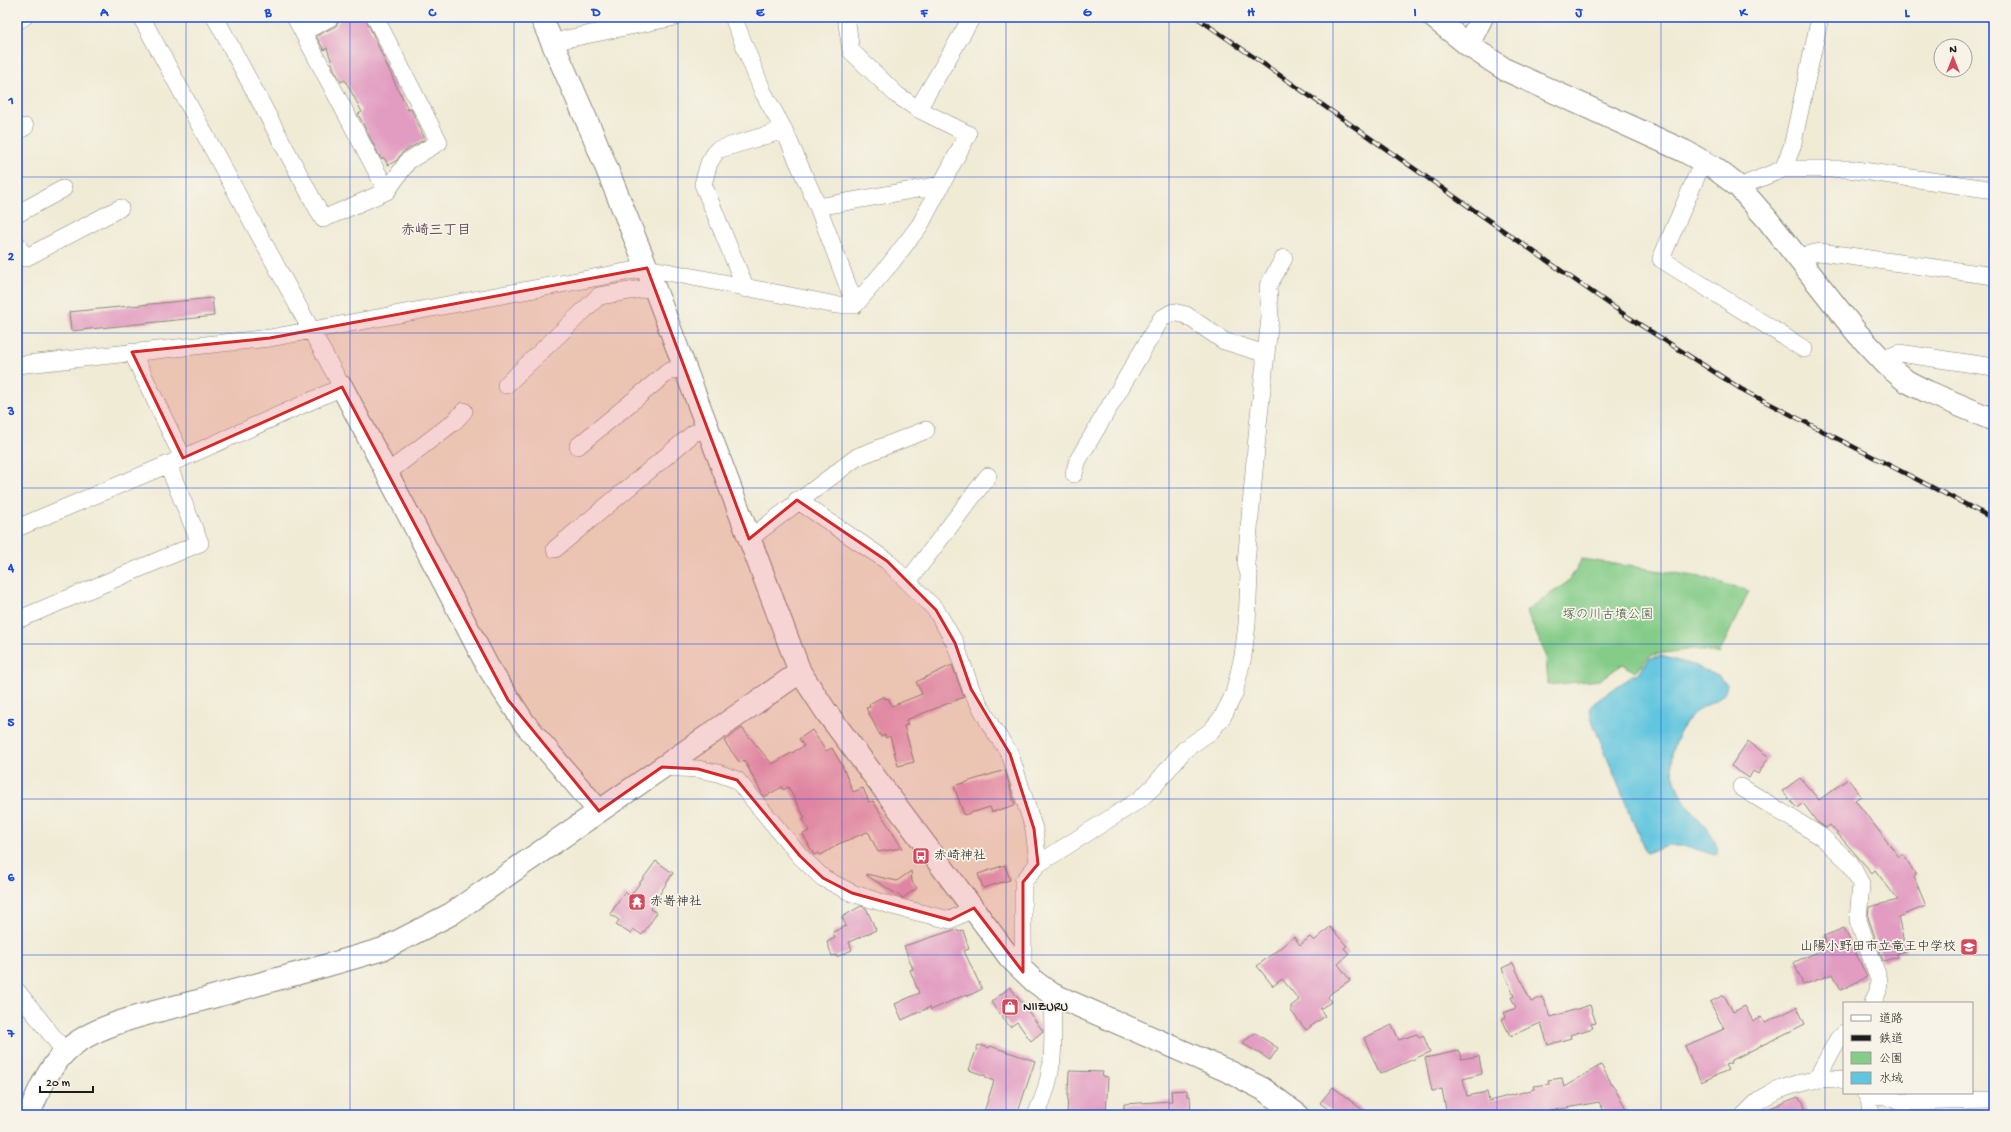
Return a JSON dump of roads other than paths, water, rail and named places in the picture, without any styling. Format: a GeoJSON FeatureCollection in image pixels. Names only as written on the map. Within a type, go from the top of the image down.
{"type":"FeatureCollection","features":[{"type":"Feature","properties":{"kind":"street"},"geometry":{"type":"LineString","coordinates":[[17,21],[24,17]]}},
{"type":"Feature","properties":{"kind":"street"},"geometry":{"type":"LineString","coordinates":[[141,17],[342,387],[488,667],[524,724],[599,811]]}},
{"type":"Feature","properties":{"kind":"street"},"geometry":{"type":"LineString","coordinates":[[215,17],[323,219],[387,191],[408,161],[439,142],[375,17]]}},
{"type":"Feature","properties":{"kind":"street"},"geometry":{"type":"LineString","coordinates":[[295,17],[387,191]]}},
{"type":"Feature","properties":{"kind":"street"},"geometry":{"type":"LineString","coordinates":[[303,32],[331,17]]}},
{"type":"Feature","properties":{"kind":"street"},"geometry":{"type":"LineString","coordinates":[[541,17],[594,137],[650,278],[800,672],[827,713],[1010,958],[1023,972],[1052,994],[1230,1072],[1264,1089],[1298,1115]]}},
{"type":"Feature","properties":{"kind":"street"},"geometry":{"type":"LineString","coordinates":[[553,45],[566,39],[675,17]]}},
{"type":"Feature","properties":{"kind":"street"},"geometry":{"type":"LineString","coordinates":[[733,17],[763,92],[784,130],[818,207],[855,305]]}},
{"type":"Feature","properties":{"kind":"street"},"geometry":{"type":"LineString","coordinates":[[17,365],[270,338],[311,330],[650,278],[746,289],[836,305],[855,305],[891,263],[920,225],[968,134],[918,109],[897,95],[851,51],[846,17]]}},
{"type":"Feature","properties":{"kind":"street"},"geometry":{"type":"LineString","coordinates":[[918,109],[972,17]]}},
{"type":"Feature","properties":{"kind":"street"},"geometry":{"type":"LineString","coordinates":[[1433,17],[1468,45],[1506,70],[1703,161],[1739,187],[1767,219],[1857,333],[1882,360],[1906,381],[1994,420]]}},
{"type":"Feature","properties":{"kind":"street"},"geometry":{"type":"LineString","coordinates":[[1468,45],[1482,17]]}},
{"type":"Feature","properties":{"kind":"street"},"geometry":{"type":"LineString","coordinates":[[1783,169],[1792,147],[1820,17]]}},
{"type":"Feature","properties":{"kind":"street"},"geometry":{"type":"LineString","coordinates":[[746,289],[703,184],[709,163],[716,150],[784,130]]}},
{"type":"Feature","properties":{"kind":"street"},"geometry":{"type":"LineString","coordinates":[[1703,161],[1661,259],[1804,349]]}},
{"type":"Feature","properties":{"kind":"street"},"geometry":{"type":"LineString","coordinates":[[1739,187],[1783,169],[1849,169],[1994,190]]}},
{"type":"Feature","properties":{"kind":"street"},"geometry":{"type":"LineString","coordinates":[[818,207],[940,185]]}},
{"type":"Feature","properties":{"kind":"street"},"geometry":{"type":"LineString","coordinates":[[17,214],[63,190]]}},
{"type":"Feature","properties":{"kind":"street"},"geometry":{"type":"LineString","coordinates":[[17,244],[25,258],[120,208]]}},
{"type":"Feature","properties":{"kind":"street"},"geometry":{"type":"LineString","coordinates":[[1797,257],[1820,252],[1994,276]]}},
{"type":"Feature","properties":{"kind":"street"},"geometry":{"type":"LineString","coordinates":[[1023,972],[1023,882],[1038,864],[1139,800],[1154,786],[1184,750],[1211,731],[1223,716],[1234,694],[1243,656],[1247,624],[1249,574],[1246,564],[1252,487],[1270,318],[1268,286],[1284,258]]}},
{"type":"Feature","properties":{"kind":"street"},"geometry":{"type":"LineString","coordinates":[[506,385],[599,296],[650,278]]}},
{"type":"Feature","properties":{"kind":"street"},"geometry":{"type":"LineString","coordinates":[[1074,474],[1078,460],[1161,319],[1173,312],[1186,315],[1224,341],[1266,354]]}},
{"type":"Feature","properties":{"kind":"street"},"geometry":{"type":"LineString","coordinates":[[17,620],[200,543],[176,461],[132,352]]}},
{"type":"Feature","properties":{"kind":"street"},"geometry":{"type":"LineString","coordinates":[[1882,360],[1899,353],[1994,367]]}},
{"type":"Feature","properties":{"kind":"street"},"geometry":{"type":"LineString","coordinates":[[578,446],[668,372],[684,366]]}},
{"type":"Feature","properties":{"kind":"street"},"geometry":{"type":"LineString","coordinates":[[17,528],[176,461],[342,387]]}},
{"type":"Feature","properties":{"kind":"street"},"geometry":{"type":"LineString","coordinates":[[387,473],[455,421],[464,411]]}},
{"type":"Feature","properties":{"kind":"street"},"geometry":{"type":"LineString","coordinates":[[555,549],[694,433],[707,429]]}},
{"type":"Feature","properties":{"kind":"street"},"geometry":{"type":"LineString","coordinates":[[749,539],[797,500],[857,457],[926,430]]}},
{"type":"Feature","properties":{"kind":"street"},"geometry":{"type":"LineString","coordinates":[[908,581],[988,476]]}},
{"type":"Feature","properties":{"kind":"street"},"geometry":{"type":"LineString","coordinates":[[797,500],[870,549],[908,581],[936,610],[955,643],[971,689],[991,726],[1010,754],[1034,829],[1038,864]]}},
{"type":"Feature","properties":{"kind":"street"},"geometry":{"type":"LineString","coordinates":[[29,1115],[34,1100],[48,1074],[65,1052],[90,1034],[136,1018],[383,949],[451,914],[800,672]]}},
{"type":"Feature","properties":{"kind":"street"},"geometry":{"type":"LineString","coordinates":[[662,767],[698,769],[718,773],[737,780],[800,856],[823,878],[852,893],[893,906],[950,920],[974,908]]}},
{"type":"Feature","properties":{"kind":"street"},"geometry":{"type":"LineString","coordinates":[[1741,787],[1822,837],[1850,863],[1861,884],[1858,920],[1879,980],[1878,991],[1873,1002]]}},
{"type":"Feature","properties":{"kind":"street"},"geometry":{"type":"LineString","coordinates":[[17,991],[65,1052]]}},
{"type":"Feature","properties":{"kind":"street"},"geometry":{"type":"LineString","coordinates":[[1036,1115],[1050,1077],[1054,1057],[1052,994]]}},
{"type":"Feature","properties":{"kind":"street"},"geometry":{"type":"LineString","coordinates":[[1816,1080],[1838,1039],[1843,1034]]}},
{"type":"Feature","properties":{"kind":"street"},"geometry":{"type":"LineString","coordinates":[[1744,1115],[1760,1100],[1790,1086],[1816,1080],[1843,1081]]}},
{"type":"Feature","properties":{"kind":"street"},"geometry":{"type":"LineString","coordinates":[[1870,1115],[1867,1095],[1885,1095],[1900,1102],[1994,1100]]}},
{"type":"Feature","properties":{"kind":"water"},"geometry":{"type":"Polygon","coordinates":[[[1661,656],[1696,666],[1720,677],[1721,680],[1727,684],[1723,694],[1695,713],[1684,725],[1674,744],[1672,758],[1672,767],[1677,785],[1685,801],[1713,837],[1718,852],[1715,855],[1686,846],[1668,846],[1646,853],[1591,718],[1590,707],[1594,703],[1633,675],[1637,675],[1650,658],[1661,656]]]}},
{"type":"Feature","properties":{"kind":"railway"},"geometry":{"type":"LineString","coordinates":[[1196,17],[1628,317],[1741,389],[1994,519]]}},
{"type":"Feature","properties":{"kind":"place","name":"赤崎神社"},"geometry":{"type":"Point","coordinates":[921,856]}},
{"type":"Feature","properties":{"kind":"place","name":"赤嵜神社"},"geometry":{"type":"Point","coordinates":[637,902]}},
{"type":"Feature","properties":{"kind":"place","name":"山陽小野田市立竜王中学校"},"geometry":{"type":"Point","coordinates":[1969,947]}},
{"type":"Feature","properties":{"kind":"place","name":"NIIZURU"},"geometry":{"type":"Point","coordinates":[1010,1007]}},
{"type":"Feature","properties":{"kind":"district","name":"赤崎三丁目"},"geometry":{"type":"Point","coordinates":[436,231]}},
{"type":"Feature","properties":{"kind":"park label","name":"塚の川古墳公園"},"geometry":{"type":"Point","coordinates":[1608,615]}}]}
